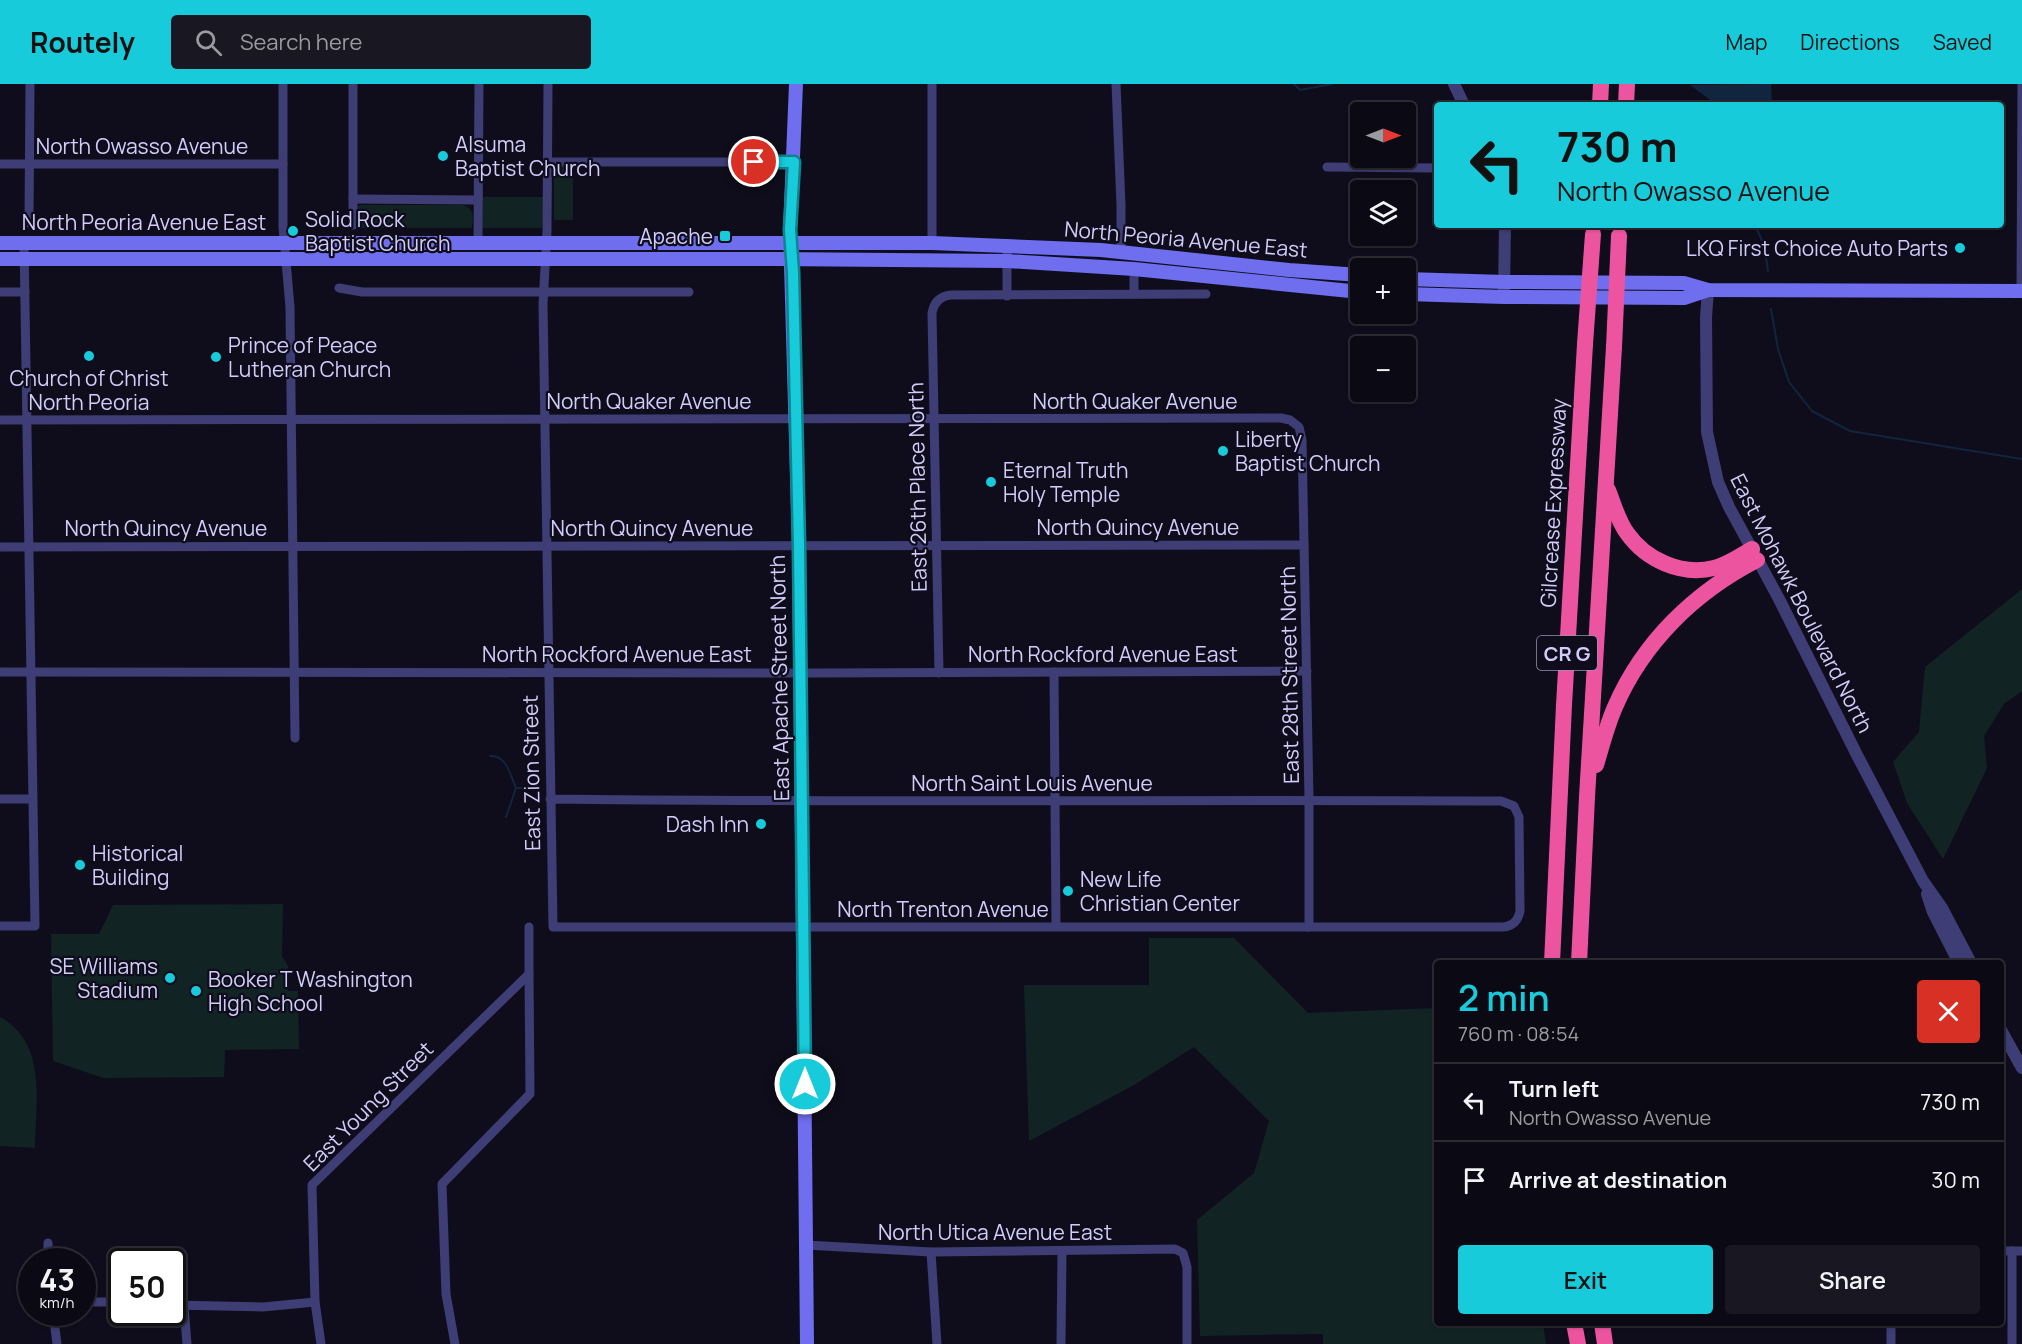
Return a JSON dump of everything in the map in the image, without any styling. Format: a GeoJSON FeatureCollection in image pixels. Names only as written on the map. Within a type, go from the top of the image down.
{"type":"FeatureCollection","features":[{"type":"Feature","properties":{"kind":"highway"},"geometry":{"type":"LineString","coordinates":[[1600,102],[1601,84]]}},
{"type":"Feature","properties":{"kind":"highway"},"geometry":{"type":"LineString","coordinates":[[1626,102],[1627,84]]}},
{"type":"Feature","properties":{"kind":"highway","name":"Gilcrease Expressway"},"geometry":{"type":"LineString","coordinates":[[1552,960],[1564,705],[1593,229]]}},
{"type":"Feature","properties":{"kind":"highway","name":"CR G"},"geometry":{"type":"LineString","coordinates":[[1579,960],[1619,230]]}},
{"type":"Feature","properties":{"kind":"highway"},"geometry":{"type":"LineString","coordinates":[[1606,482],[1626,532],[1642,549],[1658,561],[1680,568],[1706,569],[1754,555]]}},
{"type":"Feature","properties":{"kind":"highway"},"geometry":{"type":"LineString","coordinates":[[1587,797],[1614,708],[1647,652],[1676,618],[1754,555]]}},
{"type":"Feature","properties":{"kind":"highway"},"geometry":{"type":"LineString","coordinates":[[1575,1326],[1578,1344]]}},
{"type":"Feature","properties":{"kind":"highway"},"geometry":{"type":"LineString","coordinates":[[1602,1326],[1605,1344]]}},
{"type":"Feature","properties":{"kind":"main road","name":"East Apache Street North"},"geometry":{"type":"LineString","coordinates":[[796,84],[791,244],[799,546],[807,1344]]}},
{"type":"Feature","properties":{"kind":"main road","name":"North Peoria Avenue East"},"geometry":{"type":"LineString","coordinates":[[0,243],[932,243],[1120,252],[1350,274]]}},
{"type":"Feature","properties":{"kind":"main road","name":"North Peoria Avenue East"},"geometry":{"type":"LineString","coordinates":[[0,259],[1007,261],[1134,269],[1350,291]]}},
{"type":"Feature","properties":{"kind":"main road"},"geometry":{"type":"LineString","coordinates":[[1416,279],[1684,283],[1708,290],[2022,291]]}},
{"type":"Feature","properties":{"kind":"main road"},"geometry":{"type":"LineString","coordinates":[[1416,294],[1683,298],[1708,290]]}},
{"type":"Feature","properties":{"kind":"street"},"geometry":{"type":"LineString","coordinates":[[29,223],[30,84]]}},
{"type":"Feature","properties":{"kind":"street"},"geometry":{"type":"LineString","coordinates":[[283,84],[284,243],[290,307],[295,738]]}},
{"type":"Feature","properties":{"kind":"street"},"geometry":{"type":"LineString","coordinates":[[353,84],[353,225]]}},
{"type":"Feature","properties":{"kind":"street"},"geometry":{"type":"LineString","coordinates":[[478,243],[479,84]]}},
{"type":"Feature","properties":{"kind":"street","name":"East Zion Street"},"geometry":{"type":"LineString","coordinates":[[549,84],[547,243],[543,292],[547,672],[553,927]]}},
{"type":"Feature","properties":{"kind":"street"},"geometry":{"type":"LineString","coordinates":[[932,84],[932,243]]}},
{"type":"Feature","properties":{"kind":"street"},"geometry":{"type":"LineString","coordinates":[[1116,84],[1122,205],[1120,252]]}},
{"type":"Feature","properties":{"kind":"street"},"geometry":{"type":"LineString","coordinates":[[1454,84],[1463,102]]}},
{"type":"Feature","properties":{"kind":"street"},"geometry":{"type":"LineString","coordinates":[[2022,84],[2022,291]]}},
{"type":"Feature","properties":{"kind":"street"},"geometry":{"type":"LineString","coordinates":[[548,162],[794,162]]}},
{"type":"Feature","properties":{"kind":"street","name":"North Owasso Avenue"},"geometry":{"type":"LineString","coordinates":[[0,164],[283,164]]}},
{"type":"Feature","properties":{"kind":"street"},"geometry":{"type":"LineString","coordinates":[[1327,167],[1434,168]]}},
{"type":"Feature","properties":{"kind":"street"},"geometry":{"type":"LineString","coordinates":[[353,199],[478,200]]}},
{"type":"Feature","properties":{"kind":"street"},"geometry":{"type":"LineString","coordinates":[[1504,228],[1504,297]]}},
{"type":"Feature","properties":{"kind":"street"},"geometry":{"type":"LineString","coordinates":[[0,926],[35,926],[24,243]]}},
{"type":"Feature","properties":{"kind":"street"},"geometry":{"type":"LineString","coordinates":[[1007,245],[1007,296],[1206,294]]}},
{"type":"Feature","properties":{"kind":"street","name":"North Peoria Avenue East"},"geometry":{"type":"LineString","coordinates":[[1134,269],[1134,294]]}},
{"type":"Feature","properties":{"kind":"street"},"geometry":{"type":"LineString","coordinates":[[339,288],[363,292],[689,292]]}},
{"type":"Feature","properties":{"kind":"street","name":"East Mohawk Boulevard North"},"geometry":{"type":"LineString","coordinates":[[1708,290],[1706,317],[1708,442],[1718,482],[1923,881],[1942,908],[1969,960]]}},
{"type":"Feature","properties":{"kind":"street"},"geometry":{"type":"LineString","coordinates":[[0,291],[25,291]]}},
{"type":"Feature","properties":{"kind":"street","name":"East 26th Place North"},"geometry":{"type":"LineString","coordinates":[[939,673],[932,313],[937,301],[947,295],[1007,296]]}},
{"type":"Feature","properties":{"kind":"street","name":"North Quaker Avenue"},"geometry":{"type":"LineString","coordinates":[[0,420],[1281,418],[1297,424]]}},
{"type":"Feature","properties":{"kind":"street","name":"East 28th Street North"},"geometry":{"type":"LineString","coordinates":[[1297,424],[1302,440],[1309,799],[1309,927]]}},
{"type":"Feature","properties":{"kind":"street","name":"North Quincy Avenue"},"geometry":{"type":"LineString","coordinates":[[0,547],[1304,545]]}},
{"type":"Feature","properties":{"kind":"street","name":"North Rockford Avenue East"},"geometry":{"type":"LineString","coordinates":[[0,672],[1307,671]]}},
{"type":"Feature","properties":{"kind":"street"},"geometry":{"type":"LineString","coordinates":[[1054,672],[1056,926]]}},
{"type":"Feature","properties":{"kind":"street"},"geometry":{"type":"LineString","coordinates":[[0,799],[32,799]]}},
{"type":"Feature","properties":{"kind":"street","name":"North Saint Louis Avenue"},"geometry":{"type":"LineString","coordinates":[[550,799],[801,802],[1309,799],[1501,801],[1514,806],[1519,817],[1520,910],[1513,924]]}},
{"type":"Feature","properties":{"kind":"street","name":"East Mohawk Boulevard North"},"geometry":{"type":"LineString","coordinates":[[1923,881],[1933,912],[1957,960]]}},
{"type":"Feature","properties":{"kind":"street","name":"North Trenton Avenue"},"geometry":{"type":"LineString","coordinates":[[553,927],[1503,927],[1513,924]]}},
{"type":"Feature","properties":{"kind":"street"},"geometry":{"type":"LineString","coordinates":[[454,1344],[446,1294],[442,1184],[530,1094],[529,927]]}},
{"type":"Feature","properties":{"kind":"street","name":"East Young Street"},"geometry":{"type":"LineString","coordinates":[[321,1344],[315,1302],[312,1185],[529,974]]}},
{"type":"Feature","properties":{"kind":"street"},"geometry":{"type":"LineString","coordinates":[[2004,1035],[2022,1068]]}},
{"type":"Feature","properties":{"kind":"street","name":"North Utica Avenue East"},"geometry":{"type":"LineString","coordinates":[[806,1245],[931,1252],[1175,1249],[1183,1253],[1187,1267],[1187,1344]]}},
{"type":"Feature","properties":{"kind":"street"},"geometry":{"type":"LineString","coordinates":[[1061,1344],[1062,1251]]}},
{"type":"Feature","properties":{"kind":"street"},"geometry":{"type":"LineString","coordinates":[[2012,1344],[2017,1251]]}},
{"type":"Feature","properties":{"kind":"street"},"geometry":{"type":"LineString","coordinates":[[931,1252],[937,1344]]}},
{"type":"Feature","properties":{"kind":"street"},"geometry":{"type":"LineString","coordinates":[[186,1306],[263,1307],[315,1302]]}},
{"type":"Feature","properties":{"kind":"street"},"geometry":{"type":"LineString","coordinates":[[55,1326],[57,1344]]}},
{"type":"Feature","properties":{"kind":"street"},"geometry":{"type":"LineString","coordinates":[[186,1326],[187,1344]]}},
{"type":"Feature","properties":{"kind":"street"},"geometry":{"type":"LineString","coordinates":[[1891,1326],[1891,1344]]}},
{"type":"Feature","properties":{"kind":"green space"},"geometry":{"type":"Polygon","coordinates":[[[573,166],[573,220],[554,220],[554,167],[573,166]]]}},
{"type":"Feature","properties":{"kind":"green space"},"geometry":{"type":"Polygon","coordinates":[[[483,197],[545,197],[542,228],[483,228],[483,197]]]}},
{"type":"Feature","properties":{"kind":"green space"},"geometry":{"type":"Polygon","coordinates":[[[360,205],[463,205],[471,211],[472,228],[357,228],[357,207],[360,205]]]}},
{"type":"Feature","properties":{"kind":"green space"},"geometry":{"type":"Polygon","coordinates":[[[2022,589],[2022,691],[2004,704],[1984,736],[1987,768],[1943,859],[1907,803],[1893,762],[1919,732],[1925,667],[2022,589]]]}},
{"type":"Feature","properties":{"kind":"green space","name":"SE Williams Stadium"},"geometry":{"type":"Polygon","coordinates":[[[283,904],[282,956],[288,966],[288,991],[298,991],[299,1049],[225,1050],[224,1077],[103,1078],[53,1061],[51,934],[99,934],[113,905],[283,904]]]}},
{"type":"Feature","properties":{"kind":"green space"},"geometry":{"type":"Polygon","coordinates":[[[1149,938],[1234,938],[1308,1013],[1434,1008],[1434,1326],[1543,1326],[1546,1344],[1323,1344],[1323,1334],[1200,1336],[1197,1220],[1254,1173],[1269,1121],[1194,1047],[1134,1085],[1029,1141],[1024,985],[1149,985],[1149,938]]]}},
{"type":"Feature","properties":{"kind":"green space"},"geometry":{"type":"Polygon","coordinates":[[[0,1017],[15,1028],[32,1058],[37,1093],[35,1148],[0,1146],[0,1017]]]}},
{"type":"Feature","properties":{"kind":"water"},"geometry":{"type":"Polygon","coordinates":[[[1771,84],[1772,102],[1713,102],[1690,85],[1771,84]]]}},
{"type":"Feature","properties":{"kind":"waterway"},"geometry":{"type":"LineString","coordinates":[[1294,84],[1300,90],[1332,84]]}},
{"type":"Feature","properties":{"kind":"waterway"},"geometry":{"type":"LineString","coordinates":[[1756,228],[1764,245],[1768,271]]}},
{"type":"Feature","properties":{"kind":"waterway"},"geometry":{"type":"LineString","coordinates":[[1771,309],[1778,349],[1789,382],[1812,411],[1850,431],[2022,459]]}},
{"type":"Feature","properties":{"kind":"waterway"},"geometry":{"type":"LineString","coordinates":[[490,756],[504,762],[516,788],[527,788]]}},
{"type":"Feature","properties":{"kind":"waterway"},"geometry":{"type":"LineString","coordinates":[[506,817],[516,788]]}},
{"type":"Feature","properties":{"kind":"place","name":"Alsuma Baptist Church"},"geometry":{"type":"Point","coordinates":[443,156]}},
{"type":"Feature","properties":{"kind":"place","name":"Solid Rock Baptist Church"},"geometry":{"type":"Point","coordinates":[293,231]}},
{"type":"Feature","properties":{"kind":"place","name":"Apache"},"geometry":{"type":"Point","coordinates":[725,236]}},
{"type":"Feature","properties":{"kind":"place","name":"LKQ First Choice Auto Parts"},"geometry":{"type":"Point","coordinates":[1960,248]}},
{"type":"Feature","properties":{"kind":"place","name":"Church of Christ North Peoria"},"geometry":{"type":"Point","coordinates":[89,356]}},
{"type":"Feature","properties":{"kind":"place","name":"Prince of Peace Lutheran Church"},"geometry":{"type":"Point","coordinates":[216,357]}},
{"type":"Feature","properties":{"kind":"place","name":"Liberty Baptist Church"},"geometry":{"type":"Point","coordinates":[1223,451]}},
{"type":"Feature","properties":{"kind":"place","name":"Eternal Truth Holy Temple"},"geometry":{"type":"Point","coordinates":[991,482]}},
{"type":"Feature","properties":{"kind":"place","name":"Dash Inn"},"geometry":{"type":"Point","coordinates":[761,824]}},
{"type":"Feature","properties":{"kind":"place","name":"Historical Building"},"geometry":{"type":"Point","coordinates":[80,865]}},
{"type":"Feature","properties":{"kind":"place","name":"New Life Christian Center"},"geometry":{"type":"Point","coordinates":[1068,891]}},
{"type":"Feature","properties":{"kind":"place","name":"SE Williams Stadium"},"geometry":{"type":"Point","coordinates":[170,978]}},
{"type":"Feature","properties":{"kind":"place","name":"Booker T Washington High School"},"geometry":{"type":"Point","coordinates":[196,991]}},
{"type":"Feature","properties":{"kind":"route"},"geometry":{"type":"LineString","coordinates":[[754,162],[794,162],[790,230],[793,272],[799,546],[805,1084]]}}]}
